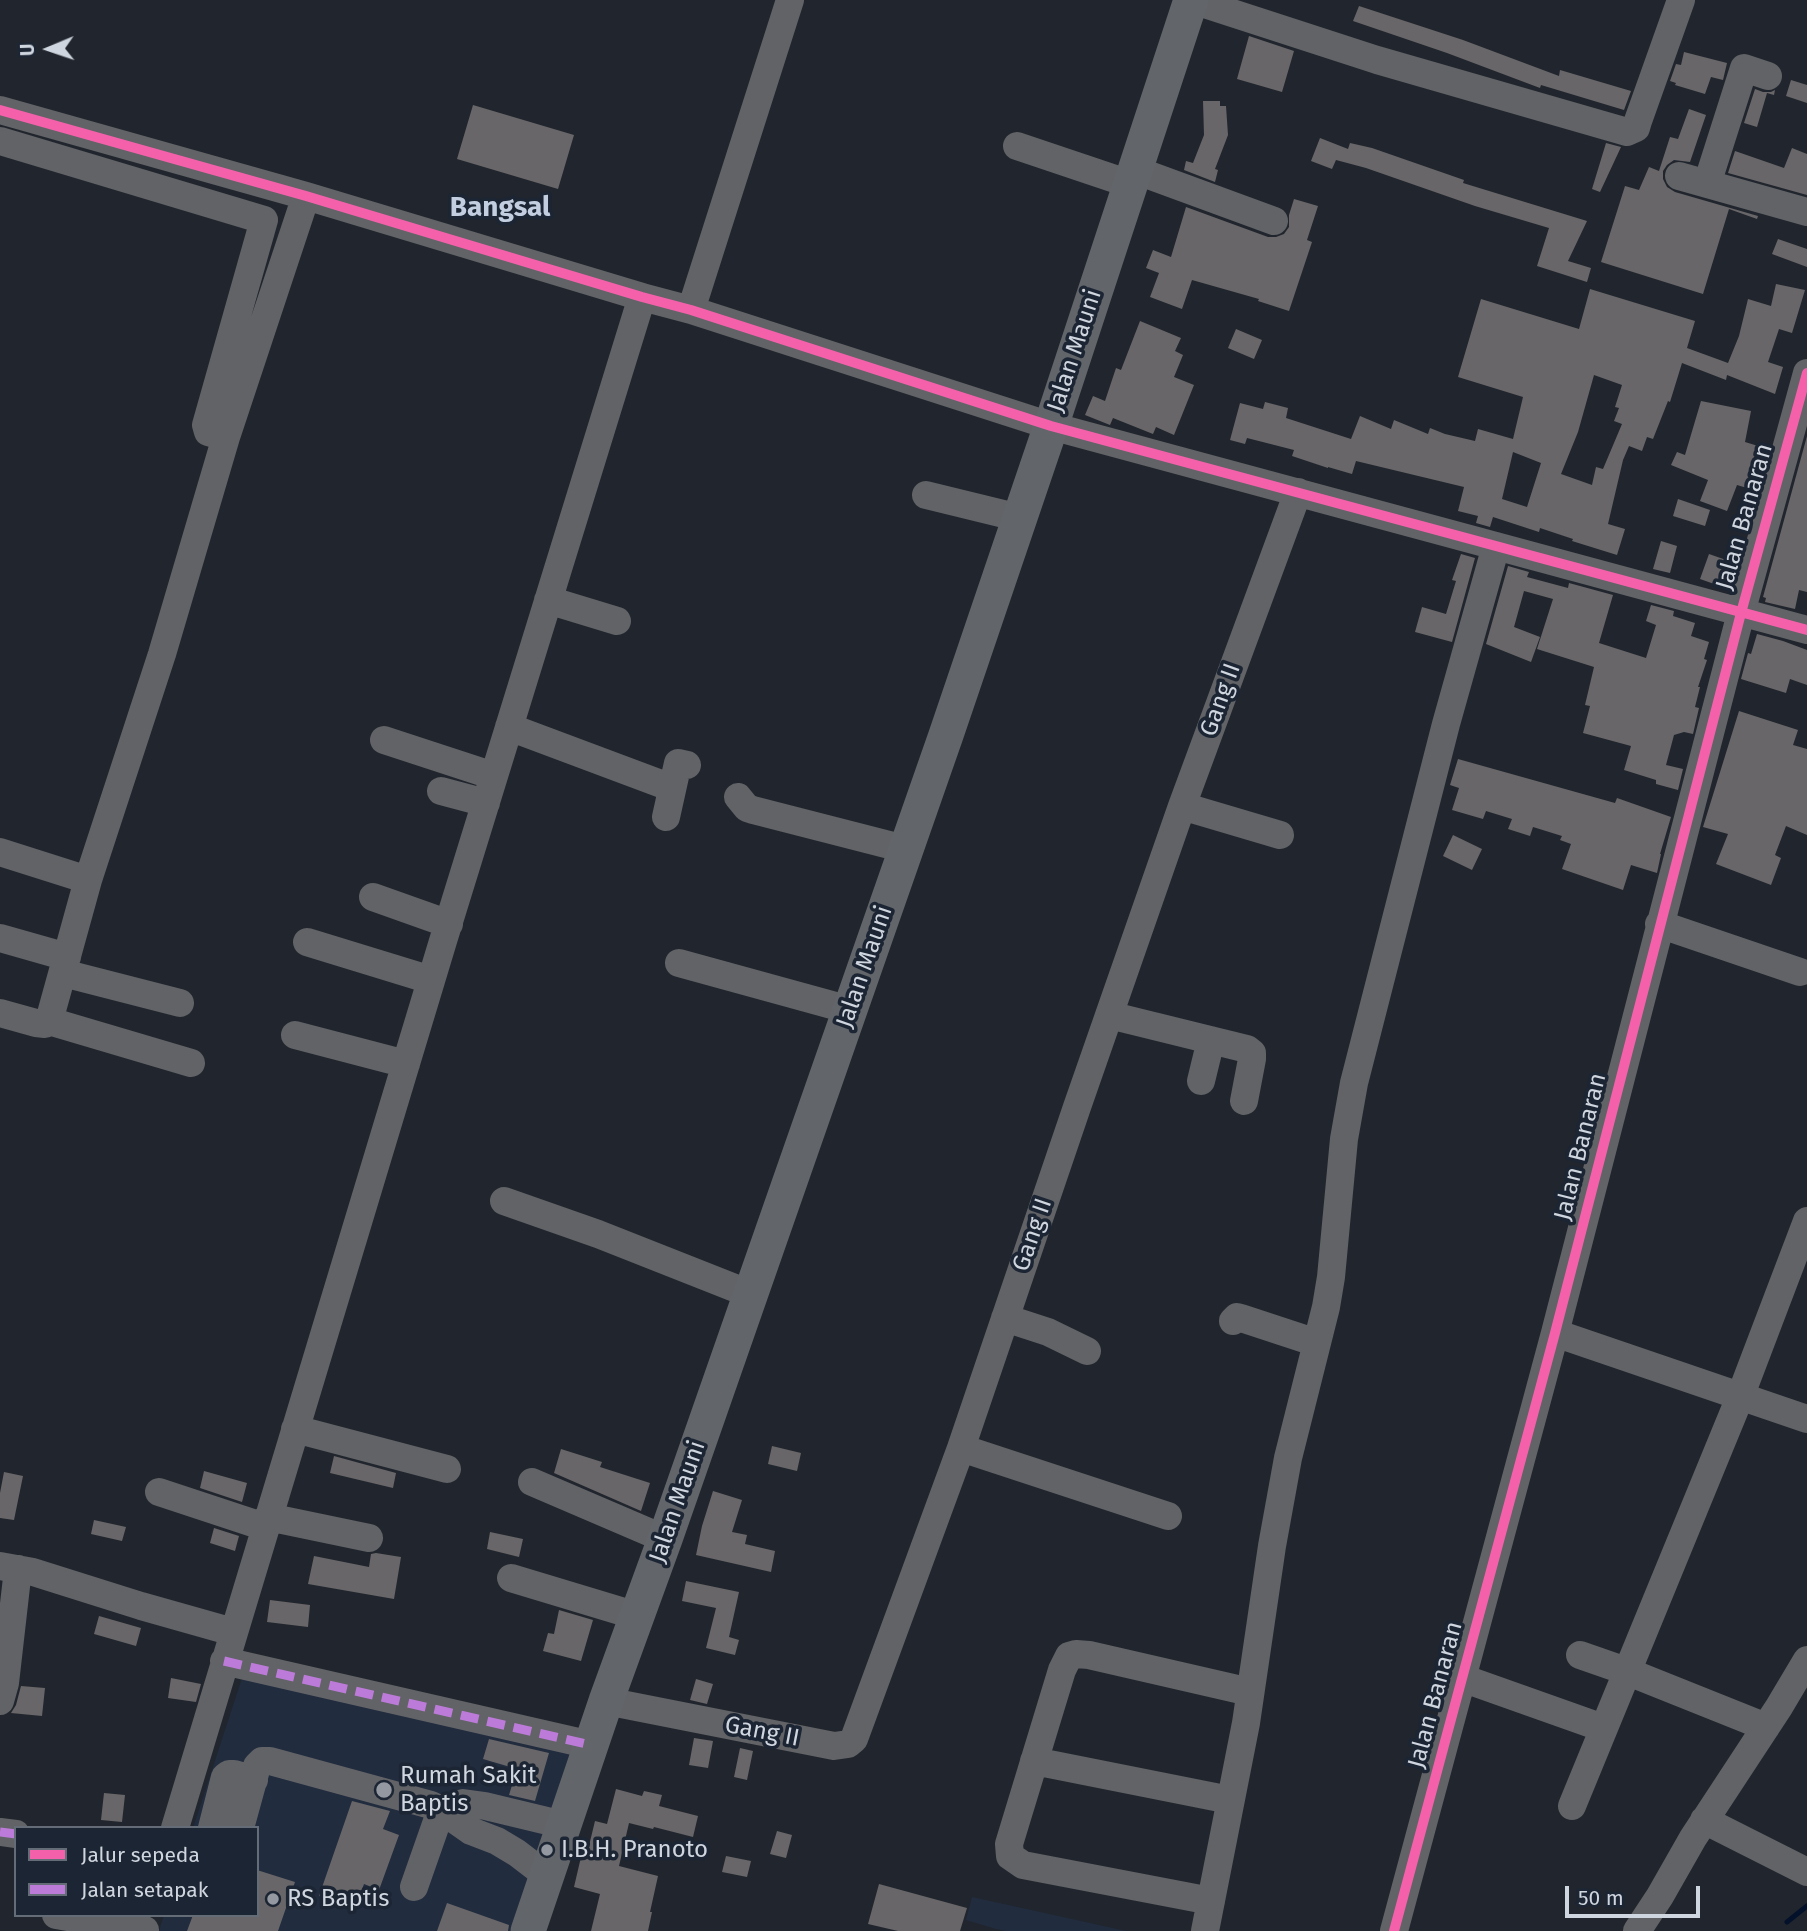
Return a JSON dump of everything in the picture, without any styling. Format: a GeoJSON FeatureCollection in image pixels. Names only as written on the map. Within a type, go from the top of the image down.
{"type":"FeatureCollection","features":[{"type":"Feature","properties":{"kind":"main road","name":"Jalan Mauni"},"geometry":{"type":"LineString","coordinates":[[528,1931],[606,1701],[666,1539],[946,735],[1191,0]]}},
{"type":"Feature","properties":{"kind":"street"},"geometry":{"type":"LineString","coordinates":[[691,310],[790,0]]}},
{"type":"Feature","properties":{"kind":"street"},"geometry":{"type":"LineString","coordinates":[[1191,0],[1377,60],[1627,132],[1636,128],[1681,0]]}},
{"type":"Feature","properties":{"kind":"street"},"geometry":{"type":"LineString","coordinates":[[1707,184],[1747,69]]}},
{"type":"Feature","properties":{"kind":"street"},"geometry":{"type":"LineString","coordinates":[[0,110],[306,196],[642,298],[691,310],[1051,426],[1807,630]]}},
{"type":"Feature","properties":{"kind":"street"},"geometry":{"type":"LineString","coordinates":[[0,141],[264,220]]}},
{"type":"Feature","properties":{"kind":"street"},"geometry":{"type":"LineString","coordinates":[[1017,146],[1133,177],[1274,221]]}},
{"type":"Feature","properties":{"kind":"street"},"geometry":{"type":"LineString","coordinates":[[1679,176],[1807,212]]}},
{"type":"Feature","properties":{"kind":"street"},"geometry":{"type":"LineString","coordinates":[[226,437],[208,432],[206,425],[273,187]]}},
{"type":"Feature","properties":{"kind":"street"},"geometry":{"type":"LineString","coordinates":[[0,1013],[36,1023],[45,1024],[49,1021],[88,880],[162,654],[226,437],[306,196]]}},
{"type":"Feature","properties":{"kind":"street"},"geometry":{"type":"LineString","coordinates":[[176,1826],[431,980],[642,298]]}},
{"type":"Feature","properties":{"kind":"street","name":"Jalan Banaran"},"geometry":{"type":"LineString","coordinates":[[1394,1931],[1555,1333],[1659,924],[1807,373]]}},
{"type":"Feature","properties":{"kind":"street","name":"Gang II"},"geometry":{"type":"LineString","coordinates":[[606,1701],[834,1746],[848,1744],[854,1739],[961,1448],[1182,806],[1298,492]]}},
{"type":"Feature","properties":{"kind":"street"},"geometry":{"type":"LineString","coordinates":[[926,495],[1020,518]]}},
{"type":"Feature","properties":{"kind":"street"},"geometry":{"type":"LineString","coordinates":[[1205,1931],[1246,1723],[1288,1458],[1331,1277],[1345,1139],[1354,1083],[1446,723],[1496,546]]}},
{"type":"Feature","properties":{"kind":"street"},"geometry":{"type":"LineString","coordinates":[[548,600],[617,621]]}},
{"type":"Feature","properties":{"kind":"street"},"geometry":{"type":"LineString","coordinates":[[509,727],[679,777],[666,817]]}},
{"type":"Feature","properties":{"kind":"street"},"geometry":{"type":"LineString","coordinates":[[384,740],[494,776]]}},
{"type":"Feature","properties":{"kind":"street"},"geometry":{"type":"LineString","coordinates":[[441,791],[486,803]]}},
{"type":"Feature","properties":{"kind":"street"},"geometry":{"type":"LineString","coordinates":[[738,797],[747,808],[753,810],[905,849]]}},
{"type":"Feature","properties":{"kind":"street"},"geometry":{"type":"LineString","coordinates":[[1182,806],[1280,835]]}},
{"type":"Feature","properties":{"kind":"street"},"geometry":{"type":"LineString","coordinates":[[0,852],[88,880]]}},
{"type":"Feature","properties":{"kind":"street"},"geometry":{"type":"LineString","coordinates":[[373,897],[449,924]]}},
{"type":"Feature","properties":{"kind":"street"},"geometry":{"type":"LineString","coordinates":[[1659,924],[1800,972]]}},
{"type":"Feature","properties":{"kind":"street"},"geometry":{"type":"LineString","coordinates":[[0,938],[65,965],[180,1003]]}},
{"type":"Feature","properties":{"kind":"street"},"geometry":{"type":"LineString","coordinates":[[307,942],[431,980]]}},
{"type":"Feature","properties":{"kind":"street"},"geometry":{"type":"LineString","coordinates":[[680,963],[850,1010]]}},
{"type":"Feature","properties":{"kind":"street"},"geometry":{"type":"LineString","coordinates":[[1109,1015],[1247,1049],[1252,1053],[1244,1101]]}},
{"type":"Feature","properties":{"kind":"street"},"geometry":{"type":"LineString","coordinates":[[49,1021],[191,1063]]}},
{"type":"Feature","properties":{"kind":"street"},"geometry":{"type":"LineString","coordinates":[[295,1035],[406,1064]]}},
{"type":"Feature","properties":{"kind":"street"},"geometry":{"type":"LineString","coordinates":[[1201,1081],[1211,1040]]}},
{"type":"Feature","properties":{"kind":"street"},"geometry":{"type":"LineString","coordinates":[[504,1201],[598,1234],[750,1294]]}},
{"type":"Feature","properties":{"kind":"street"},"geometry":{"type":"LineString","coordinates":[[1572,1806],[1740,1396],[1807,1221]]}},
{"type":"Feature","properties":{"kind":"street"},"geometry":{"type":"LineString","coordinates":[[1233,1321],[1237,1317],[1241,1318],[1317,1343]]}},
{"type":"Feature","properties":{"kind":"street"},"geometry":{"type":"LineString","coordinates":[[1005,1318],[1048,1332],[1087,1351]]}},
{"type":"Feature","properties":{"kind":"street"},"geometry":{"type":"LineString","coordinates":[[1555,1333],[1807,1419]]}},
{"type":"Feature","properties":{"kind":"street"},"geometry":{"type":"LineString","coordinates":[[295,1429],[447,1469]]}},
{"type":"Feature","properties":{"kind":"street"},"geometry":{"type":"LineString","coordinates":[[961,1448],[1168,1516]]}},
{"type":"Feature","properties":{"kind":"street"},"geometry":{"type":"LineString","coordinates":[[532,1482],[666,1539]]}},
{"type":"Feature","properties":{"kind":"street"},"geometry":{"type":"LineString","coordinates":[[159,1492],[267,1522],[369,1538]]}},
{"type":"Feature","properties":{"kind":"street"},"geometry":{"type":"LineString","coordinates":[[0,1701],[5,1683],[9,1567],[233,1632]]}},
{"type":"Feature","properties":{"kind":"street"},"geometry":{"type":"LineString","coordinates":[[511,1578],[637,1616]]}},
{"type":"Feature","properties":{"kind":"street"},"geometry":{"type":"LineString","coordinates":[[1211,1901],[1023,1865],[1010,1856],[1009,1844],[1062,1670],[1069,1656],[1089,1655],[1250,1692]]}},
{"type":"Feature","properties":{"kind":"street"},"geometry":{"type":"LineString","coordinates":[[1580,1655],[1766,1727]]}},
{"type":"Feature","properties":{"kind":"street"},"geometry":{"type":"LineString","coordinates":[[1637,1931],[1704,1820],[1807,1660]]}},
{"type":"Feature","properties":{"kind":"street"},"geometry":{"type":"LineString","coordinates":[[225,1661],[591,1745]]}},
{"type":"Feature","properties":{"kind":"street"},"geometry":{"type":"LineString","coordinates":[[1462,1678],[1603,1728]]}},
{"type":"Feature","properties":{"kind":"street"},"geometry":{"type":"LineString","coordinates":[[241,1826],[257,1766],[262,1761],[270,1761],[441,1810],[471,1832],[497,1841],[517,1853],[547,1876]]}},
{"type":"Feature","properties":{"kind":"street"},"geometry":{"type":"LineString","coordinates":[[1034,1761],[1230,1800]]}},
{"type":"Feature","properties":{"kind":"street"},"geometry":{"type":"LineString","coordinates":[[213,1826],[225,1777],[234,1774],[254,1780]]}},
{"type":"Feature","properties":{"kind":"street"},"geometry":{"type":"LineString","coordinates":[[441,1810],[463,1803],[564,1825]]}},
{"type":"Feature","properties":{"kind":"street"},"geometry":{"type":"LineString","coordinates":[[414,1888],[441,1810]]}},
{"type":"Feature","properties":{"kind":"street"},"geometry":{"type":"LineString","coordinates":[[1704,1820],[1807,1872]]}},
{"type":"Feature","properties":{"kind":"street"},"geometry":{"type":"LineString","coordinates":[[75,1917],[146,1925]]}},
{"type":"Feature","properties":{"kind":"shaded area","name":"Rumah Sakit Baptis"},"geometry":{"type":"Polygon","coordinates":[[[244,1672],[577,1753],[512,1931],[159,1931],[163,1917],[259,1917],[259,1826],[194,1826],[244,1672]]]}},
{"type":"Feature","properties":{"kind":"shaded area"},"geometry":{"type":"Polygon","coordinates":[[[972,1897],[1126,1931],[996,1929],[966,1920],[972,1897]]]}},
{"type":"Feature","properties":{"kind":"building"},"geometry":{"type":"Polygon","coordinates":[[[1359,6],[1463,40],[1559,76],[1560,70],[1631,91],[1624,110],[1541,85],[1540,88],[1353,21],[1359,6]]]}},
{"type":"Feature","properties":{"kind":"building"},"geometry":{"type":"Polygon","coordinates":[[[1249,36],[1294,51],[1282,92],[1237,79],[1249,36]]]}},
{"type":"Feature","properties":{"kind":"building"},"geometry":{"type":"Polygon","coordinates":[[[1684,52],[1727,63],[1723,80],[1711,77],[1705,94],[1675,85],[1676,83],[1670,81],[1676,64],[1681,65],[1684,52]]]}},
{"type":"Feature","properties":{"kind":"building"},"geometry":{"type":"Polygon","coordinates":[[[1791,80],[1807,85],[1807,103],[1786,96],[1791,80]]]}},
{"type":"Feature","properties":{"kind":"building"},"geometry":{"type":"Polygon","coordinates":[[[1755,89],[1763,92],[1775,90],[1774,95],[1767,93],[1757,127],[1744,123],[1755,89]]]}},
{"type":"Feature","properties":{"kind":"building"},"geometry":{"type":"Polygon","coordinates":[[[1203,101],[1220,101],[1220,106],[1226,106],[1228,135],[1215,169],[1218,170],[1215,182],[1184,170],[1186,161],[1193,163],[1204,135],[1203,101]]]}},
{"type":"Feature","properties":{"kind":"building"},"geometry":{"type":"Polygon","coordinates":[[[473,105],[574,135],[558,189],[457,159],[473,105]]]}},
{"type":"Feature","properties":{"kind":"building"},"geometry":{"type":"Polygon","coordinates":[[[1689,109],[1706,115],[1690,162],[1674,160],[1663,171],[1667,187],[1675,192],[1758,216],[1757,219],[1729,209],[1703,294],[1601,262],[1625,186],[1639,190],[1649,167],[1659,171],[1670,137],[1678,139],[1689,109]]]}},
{"type":"Feature","properties":{"kind":"building"},"geometry":{"type":"Polygon","coordinates":[[[1320,138],[1348,149],[1350,143],[1372,148],[1464,180],[1463,183],[1587,221],[1568,261],[1591,268],[1587,282],[1537,266],[1549,228],[1475,206],[1366,168],[1336,160],[1332,169],[1311,161],[1320,138]]]}},
{"type":"Feature","properties":{"kind":"building"},"geometry":{"type":"Polygon","coordinates":[[[1606,143],[1621,147],[1600,192],[1592,189],[1606,143]]]}},
{"type":"Feature","properties":{"kind":"building"},"geometry":{"type":"Polygon","coordinates":[[[1792,148],[1807,154],[1807,195],[1728,173],[1735,151],[1784,168],[1792,148]]]}},
{"type":"Feature","properties":{"kind":"building"},"geometry":{"type":"Polygon","coordinates":[[[1294,199],[1318,206],[1307,240],[1312,242],[1289,311],[1258,301],[1259,299],[1192,280],[1182,309],[1150,297],[1159,273],[1146,268],[1153,250],[1171,257],[1186,207],[1268,237],[1276,237],[1284,234],[1289,227],[1289,215],[1294,199]]]}},
{"type":"Feature","properties":{"kind":"building"},"geometry":{"type":"Polygon","coordinates":[[[1778,239],[1807,249],[1807,267],[1772,254],[1778,239]]]}},
{"type":"Feature","properties":{"kind":"building"},"geometry":{"type":"Polygon","coordinates":[[[1776,284],[1805,290],[1792,333],[1779,329],[1768,362],[1783,367],[1775,394],[1727,375],[1726,380],[1682,363],[1670,402],[1668,401],[1653,439],[1647,437],[1642,451],[1629,446],[1623,460],[1608,524],[1625,529],[1617,555],[1540,528],[1539,532],[1493,517],[1490,527],[1476,523],[1478,516],[1458,511],[1464,487],[1356,461],[1352,474],[1292,456],[1294,450],[1247,438],[1245,444],[1230,440],[1240,403],[1263,409],[1265,402],[1288,408],[1286,418],[1351,439],[1360,416],[1391,429],[1394,420],[1428,434],[1430,428],[1475,441],[1478,429],[1513,439],[1523,397],[1458,377],[1481,299],[1579,329],[1590,289],[1695,321],[1687,348],[1728,363],[1739,336],[1748,299],[1771,306],[1776,284]],[[1594,375],[1578,432],[1561,474],[1592,485],[1596,467],[1603,469],[1622,424],[1614,421],[1622,385],[1594,375]],[[1513,452],[1502,499],[1527,507],[1541,463],[1513,452]]]}},
{"type":"Feature","properties":{"kind":"building"},"geometry":{"type":"Polygon","coordinates":[[[1140,321],[1181,338],[1175,351],[1183,355],[1174,377],[1194,385],[1174,435],[1156,427],[1153,434],[1113,418],[1110,425],[1085,415],[1093,396],[1105,401],[1116,368],[1121,370],[1140,321]]]}},
{"type":"Feature","properties":{"kind":"building"},"geometry":{"type":"Polygon","coordinates":[[[1236,329],[1262,340],[1254,359],[1228,348],[1236,329]]]}},
{"type":"Feature","properties":{"kind":"building"},"geometry":{"type":"Polygon","coordinates":[[[1701,401],[1751,411],[1745,442],[1768,449],[1757,491],[1737,485],[1727,511],[1700,501],[1708,480],[1671,465],[1677,452],[1685,455],[1701,401]]]}},
{"type":"Feature","properties":{"kind":"building"},"geometry":{"type":"Polygon","coordinates":[[[1807,436],[1807,592],[1799,590],[1795,609],[1765,602],[1766,598],[1763,597],[1807,436]]]}},
{"type":"Feature","properties":{"kind":"building"},"geometry":{"type":"Polygon","coordinates":[[[1678,499],[1710,510],[1705,526],[1673,516],[1678,499]]]}},
{"type":"Feature","properties":{"kind":"building"},"geometry":{"type":"Polygon","coordinates":[[[1661,541],[1677,546],[1670,573],[1653,569],[1661,541]]]}},
{"type":"Feature","properties":{"kind":"building"},"geometry":{"type":"Polygon","coordinates":[[[1461,554],[1475,558],[1452,642],[1415,632],[1422,607],[1446,614],[1456,581],[1452,580],[1461,554]]]}},
{"type":"Feature","properties":{"kind":"building"},"geometry":{"type":"Polygon","coordinates":[[[1709,554],[1729,561],[1720,586],[1700,579],[1709,554]]]}},
{"type":"Feature","properties":{"kind":"building"},"geometry":{"type":"Polygon","coordinates":[[[1508,566],[1529,572],[1527,577],[1568,588],[1569,583],[1613,595],[1599,643],[1646,658],[1656,625],[1646,621],[1651,605],[1674,611],[1673,616],[1695,623],[1691,636],[1709,642],[1704,659],[1707,660],[1698,687],[1695,707],[1699,708],[1693,734],[1684,732],[1674,735],[1666,765],[1683,769],[1678,790],[1624,770],[1631,746],[1583,733],[1590,706],[1585,705],[1594,667],[1537,649],[1553,599],[1524,591],[1514,627],[1540,637],[1531,662],[1486,644],[1508,566]]]}},
{"type":"Feature","properties":{"kind":"building"},"geometry":{"type":"Polygon","coordinates":[[[1757,634],[1807,650],[1807,685],[1790,679],[1786,693],[1741,679],[1748,653],[1751,654],[1757,634]]]}},
{"type":"Feature","properties":{"kind":"building"},"geometry":{"type":"Polygon","coordinates":[[[1739,711],[1798,730],[1793,745],[1807,749],[1807,835],[1786,826],[1775,855],[1781,858],[1771,885],[1716,864],[1728,834],[1703,827],[1739,711]]]}},
{"type":"Feature","properties":{"kind":"building"},"geometry":{"type":"Polygon","coordinates":[[[1458,759],[1615,803],[1617,798],[1671,817],[1657,873],[1631,865],[1623,890],[1562,869],[1571,844],[1560,840],[1562,836],[1533,827],[1530,836],[1508,829],[1512,819],[1486,811],[1483,819],[1452,810],[1459,788],[1450,785],[1458,759]]]}},
{"type":"Feature","properties":{"kind":"building"},"geometry":{"type":"Polygon","coordinates":[[[1453,835],[1482,849],[1472,870],[1443,856],[1453,835]]]}},
{"type":"Feature","properties":{"kind":"building"},"geometry":{"type":"Polygon","coordinates":[[[772,1446],[801,1453],[797,1471],[768,1464],[772,1446]]]}},
{"type":"Feature","properties":{"kind":"building"},"geometry":{"type":"Polygon","coordinates":[[[561,1449],[602,1462],[600,1467],[650,1483],[641,1511],[554,1473],[561,1449]]]}},
{"type":"Feature","properties":{"kind":"building"},"geometry":{"type":"Polygon","coordinates":[[[334,1456],[396,1473],[393,1488],[330,1473],[334,1456]]]}},
{"type":"Feature","properties":{"kind":"building"},"geometry":{"type":"Polygon","coordinates":[[[204,1471],[247,1483],[242,1502],[200,1488],[204,1471]]]}},
{"type":"Feature","properties":{"kind":"building"},"geometry":{"type":"Polygon","coordinates":[[[4,1472],[23,1476],[14,1520],[0,1518],[0,1493],[4,1472]]]}},
{"type":"Feature","properties":{"kind":"building"},"geometry":{"type":"Polygon","coordinates":[[[713,1491],[742,1500],[732,1532],[747,1535],[745,1544],[775,1551],[771,1572],[696,1555],[713,1491]]]}},
{"type":"Feature","properties":{"kind":"building"},"geometry":{"type":"Polygon","coordinates":[[[94,1520],[126,1527],[122,1541],[91,1534],[94,1520]]]}},
{"type":"Feature","properties":{"kind":"building"},"geometry":{"type":"Polygon","coordinates":[[[214,1528],[239,1536],[235,1551],[210,1543],[214,1528]]]}},
{"type":"Feature","properties":{"kind":"building"},"geometry":{"type":"Polygon","coordinates":[[[490,1532],[523,1539],[519,1557],[487,1549],[490,1532]]]}},
{"type":"Feature","properties":{"kind":"building"},"geometry":{"type":"Polygon","coordinates":[[[371,1554],[401,1557],[394,1599],[308,1584],[314,1556],[369,1567],[371,1554]]]}},
{"type":"Feature","properties":{"kind":"building"},"geometry":{"type":"Polygon","coordinates":[[[686,1581],[739,1592],[729,1637],[739,1640],[735,1655],[706,1648],[716,1608],[682,1601],[686,1581]]]}},
{"type":"Feature","properties":{"kind":"building"},"geometry":{"type":"Polygon","coordinates":[[[270,1600],[310,1605],[308,1627],[267,1622],[270,1600]]]}},
{"type":"Feature","properties":{"kind":"building"},"geometry":{"type":"Polygon","coordinates":[[[559,1610],[593,1620],[581,1661],[543,1651],[548,1633],[554,1634],[559,1610]]]}},
{"type":"Feature","properties":{"kind":"building"},"geometry":{"type":"Polygon","coordinates":[[[99,1616],[141,1628],[136,1646],[94,1634],[99,1616]]]}},
{"type":"Feature","properties":{"kind":"building"},"geometry":{"type":"Polygon","coordinates":[[[171,1678],[201,1684],[196,1702],[168,1698],[171,1678]]]}},
{"type":"Feature","properties":{"kind":"building"},"geometry":{"type":"Polygon","coordinates":[[[696,1679],[713,1684],[707,1704],[690,1700],[696,1679]]]}},
{"type":"Feature","properties":{"kind":"building"},"geometry":{"type":"Polygon","coordinates":[[[21,1686],[45,1688],[42,1716],[11,1713],[21,1686]]]}},
{"type":"Feature","properties":{"kind":"building"},"geometry":{"type":"Polygon","coordinates":[[[694,1738],[713,1741],[708,1768],[689,1765],[694,1738]]]}},
{"type":"Feature","properties":{"kind":"building"},"geometry":{"type":"Polygon","coordinates":[[[489,1739],[549,1753],[535,1801],[509,1795],[517,1769],[483,1759],[489,1739]]]}},
{"type":"Feature","properties":{"kind":"building"},"geometry":{"type":"Polygon","coordinates":[[[740,1748],[753,1751],[747,1780],[734,1777],[740,1748]]]}},
{"type":"Feature","properties":{"kind":"building"},"geometry":{"type":"Polygon","coordinates":[[[616,1789],[642,1796],[644,1791],[662,1795],[659,1806],[698,1816],[693,1837],[629,1823],[619,1866],[658,1876],[648,1931],[591,1931],[600,1894],[574,1887],[581,1857],[586,1858],[595,1821],[607,1824],[616,1789]]]}},
{"type":"Feature","properties":{"kind":"building"},"geometry":{"type":"Polygon","coordinates":[[[104,1793],[125,1795],[122,1822],[101,1820],[104,1793]]]}},
{"type":"Feature","properties":{"kind":"building"},"geometry":{"type":"Polygon","coordinates":[[[352,1801],[390,1811],[383,1829],[399,1835],[379,1890],[364,1884],[355,1909],[319,1896],[352,1801]]]}},
{"type":"Feature","properties":{"kind":"building"},"geometry":{"type":"Polygon","coordinates":[[[777,1831],[792,1835],[786,1858],[770,1854],[777,1831]]]}},
{"type":"Feature","properties":{"kind":"building"},"geometry":{"type":"Polygon","coordinates":[[[726,1856],[751,1861],[747,1877],[722,1872],[726,1856]]]}},
{"type":"Feature","properties":{"kind":"building","name":"RS Baptis"},"geometry":{"type":"Polygon","coordinates":[[[259,1871],[295,1882],[278,1931],[187,1931],[192,1917],[259,1917],[259,1871]]]}},
{"type":"Feature","properties":{"kind":"building"},"geometry":{"type":"Polygon","coordinates":[[[879,1884],[967,1908],[960,1931],[898,1931],[868,1924],[879,1884]]]}},
{"type":"Feature","properties":{"kind":"building"},"geometry":{"type":"Polygon","coordinates":[[[447,1903],[509,1925],[508,1931],[437,1931],[447,1903]]]}},
{"type":"Feature","properties":{"kind":"waterway"},"geometry":{"type":"LineString","coordinates":[[1787,1922],[1807,1906]]}},
{"type":"Feature","properties":{"kind":"marked path"},"geometry":{"type":"LineString","coordinates":[[224,1661],[591,1745]]}},
{"type":"Feature","properties":{"kind":"marked path"},"geometry":{"type":"LineString","coordinates":[[0,1832],[14,1834]]}},
{"type":"Feature","properties":{"kind":"cycle path"},"geometry":{"type":"LineString","coordinates":[[0,110],[306,196],[691,310],[1051,426],[1807,630]]}},
{"type":"Feature","properties":{"kind":"cycle path"},"geometry":{"type":"LineString","coordinates":[[1394,1931],[1555,1333],[1741,613],[1807,373]]}},
{"type":"Feature","properties":{"kind":"place","name":"Rumah Sakit Baptis"},"geometry":{"type":"Point","coordinates":[384,1790]}},
{"type":"Feature","properties":{"kind":"place","name":"I.B.H. Pranoto"},"geometry":{"type":"Point","coordinates":[547,1850]}},
{"type":"Feature","properties":{"kind":"place","name":"RS Baptis"},"geometry":{"type":"Point","coordinates":[273,1899]}},
{"type":"Feature","properties":{"kind":"district","name":"Bangsal"},"geometry":{"type":"Point","coordinates":[500,208]}}]}
